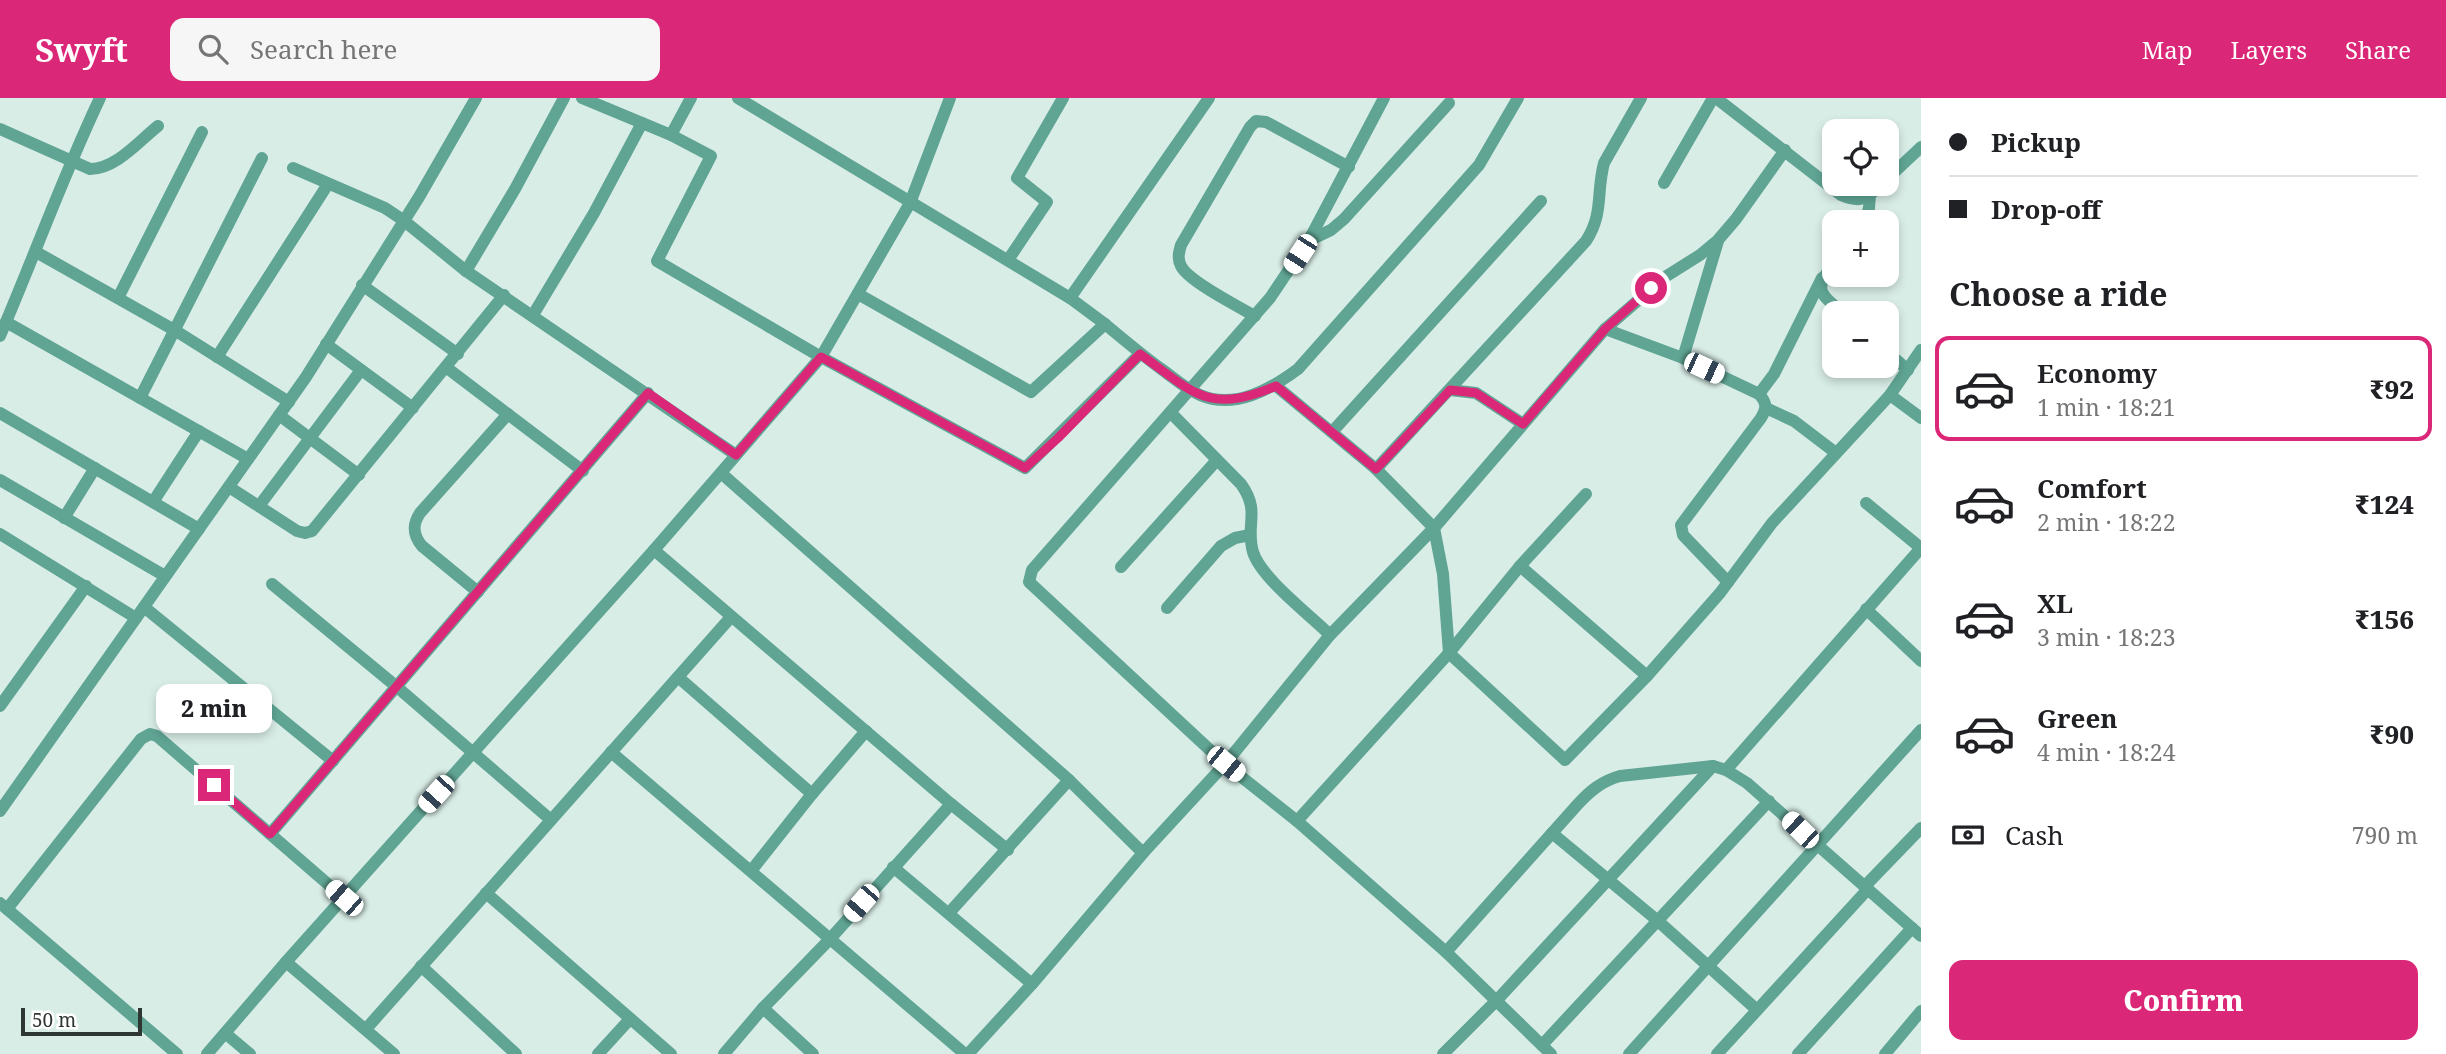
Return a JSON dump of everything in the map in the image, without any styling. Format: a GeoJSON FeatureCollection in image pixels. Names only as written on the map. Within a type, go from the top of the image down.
{"type":"FeatureCollection","features":[{"type":"Feature","properties":{"kind":"street"},"geometry":{"type":"LineString","coordinates":[[0,336],[36,252],[71,159],[100,98]]}},
{"type":"Feature","properties":{"kind":"street"},"geometry":{"type":"LineString","coordinates":[[0,811],[289,402],[476,98]]}},
{"type":"Feature","properties":{"kind":"street"},"geometry":{"type":"LineString","coordinates":[[466,271],[515,189],[564,98]]}},
{"type":"Feature","properties":{"kind":"street"},"geometry":{"type":"LineString","coordinates":[[582,98],[671,135],[711,156],[657,261],[821,357],[1025,468],[1140,354]]}},
{"type":"Feature","properties":{"kind":"street"},"geometry":{"type":"LineString","coordinates":[[671,135],[691,98]]}},
{"type":"Feature","properties":{"kind":"street"},"geometry":{"type":"LineString","coordinates":[[738,98],[1070,298],[1191,391],[1203,396],[1230,399],[1244,398],[1276,386],[1298,369],[1479,165],[1518,98]]}},
{"type":"Feature","properties":{"kind":"street"},"geometry":{"type":"LineString","coordinates":[[207,1054],[654,550],[821,357],[910,203],[950,98]]}},
{"type":"Feature","properties":{"kind":"street"},"geometry":{"type":"LineString","coordinates":[[1008,260],[1047,202],[1017,178],[1063,98]]}},
{"type":"Feature","properties":{"kind":"street"},"geometry":{"type":"LineString","coordinates":[[1070,298],[1209,98]]}},
{"type":"Feature","properties":{"kind":"street"},"geometry":{"type":"LineString","coordinates":[[1384,98],[1309,240],[1284,278],[1191,391],[1032,570],[1029,582],[1226,764],[1297,821],[1498,999],[1546,1050],[1658,920],[1769,801]]}},
{"type":"Feature","properties":{"kind":"street"},"geometry":{"type":"LineString","coordinates":[[1376,469],[1586,241],[1599,216],[1604,163],[1641,98]]}},
{"type":"Feature","properties":{"kind":"street"},"geometry":{"type":"LineString","coordinates":[[1664,183],[1715,98],[1822,180]]}},
{"type":"Feature","properties":{"kind":"street"},"geometry":{"type":"LineString","coordinates":[[1309,240],[1331,230],[1344,219],[1449,103]]}},
{"type":"Feature","properties":{"kind":"street"},"geometry":{"type":"LineString","coordinates":[[1255,316],[1182,270],[1178,254],[1250,127],[1256,121],[1266,122],[1349,167]]}},
{"type":"Feature","properties":{"kind":"street"},"geometry":{"type":"LineString","coordinates":[[533,315],[594,213],[642,123]]}},
{"type":"Feature","properties":{"kind":"street"},"geometry":{"type":"LineString","coordinates":[[0,129],[90,169],[114,163],[158,126]]}},
{"type":"Feature","properties":{"kind":"street"},"geometry":{"type":"LineString","coordinates":[[118,299],[202,132]]}},
{"type":"Feature","properties":{"kind":"street"},"geometry":{"type":"LineString","coordinates":[[1899,168],[1921,147]]}},
{"type":"Feature","properties":{"kind":"street"},"geometry":{"type":"LineString","coordinates":[[611,752],[966,1054],[1032,984],[1143,853],[1226,764],[1330,635],[1434,528],[1605,329],[1646,292],[1718,240],[1785,150]]}},
{"type":"Feature","properties":{"kind":"street"},"geometry":{"type":"LineString","coordinates":[[140,398],[262,158]]}},
{"type":"Feature","properties":{"kind":"street"},"geometry":{"type":"LineString","coordinates":[[293,168],[385,208],[466,271],[736,455]]}},
{"type":"Feature","properties":{"kind":"street"},"geometry":{"type":"LineString","coordinates":[[217,357],[328,184]]}},
{"type":"Feature","properties":{"kind":"street"},"geometry":{"type":"LineString","coordinates":[[1843,196],[1853,200],[1862,200],[1868,196]]}},
{"type":"Feature","properties":{"kind":"street"},"geometry":{"type":"LineString","coordinates":[[1332,432],[1541,201]]}},
{"type":"Feature","properties":{"kind":"street"},"geometry":{"type":"LineString","coordinates":[[1683,358],[1718,240]]}},
{"type":"Feature","properties":{"kind":"street"},"geometry":{"type":"LineString","coordinates":[[36,252],[176,331],[289,402]]}},
{"type":"Feature","properties":{"kind":"street"},"geometry":{"type":"LineString","coordinates":[[1759,394],[1774,374],[1822,278]]}},
{"type":"Feature","properties":{"kind":"street"},"geometry":{"type":"LineString","coordinates":[[1822,278],[1820,290],[1829,301]]}},
{"type":"Feature","properties":{"kind":"street"},"geometry":{"type":"LineString","coordinates":[[362,285],[458,354]]}},
{"type":"Feature","properties":{"kind":"street"},"geometry":{"type":"LineString","coordinates":[[858,294],[1031,392],[1105,324]]}},
{"type":"Feature","properties":{"kind":"street"},"geometry":{"type":"LineString","coordinates":[[229,486],[297,531],[312,531],[504,295]]}},
{"type":"Feature","properties":{"kind":"street"},"geometry":{"type":"LineString","coordinates":[[6,322],[248,459]]}},
{"type":"Feature","properties":{"kind":"street"},"geometry":{"type":"LineString","coordinates":[[1605,329],[1683,358],[1759,394],[1764,400],[1766,408],[1761,418],[1681,525],[1683,535],[1728,582]]}},
{"type":"Feature","properties":{"kind":"street"},"geometry":{"type":"LineString","coordinates":[[326,344],[413,408]]}},
{"type":"Feature","properties":{"kind":"street"},"geometry":{"type":"LineString","coordinates":[[1276,386],[1376,469],[1434,528],[1443,574],[1449,653],[1564,760],[1647,676],[1728,582],[1772,523],[1890,395],[1921,351]]}},
{"type":"Feature","properties":{"kind":"street"},"geometry":{"type":"LineString","coordinates":[[1899,362],[1908,370]]}},
{"type":"Feature","properties":{"kind":"street"},"geometry":{"type":"LineString","coordinates":[[447,368],[583,471]]}},
{"type":"Feature","properties":{"kind":"street"},"geometry":{"type":"LineString","coordinates":[[258,506],[361,370]]}},
{"type":"Feature","properties":{"kind":"street"},"geometry":{"type":"LineString","coordinates":[[1450,390],[1476,393],[1523,424]]}},
{"type":"Feature","properties":{"kind":"street"},"geometry":{"type":"LineString","coordinates":[[270,834],[648,393]]}},
{"type":"Feature","properties":{"kind":"street"},"geometry":{"type":"LineString","coordinates":[[1890,395],[1921,418]]}},
{"type":"Feature","properties":{"kind":"street"},"geometry":{"type":"LineString","coordinates":[[1766,408],[1794,421],[1836,453]]}},
{"type":"Feature","properties":{"kind":"street"},"geometry":{"type":"LineString","coordinates":[[0,413],[199,529]]}},
{"type":"Feature","properties":{"kind":"street"},"geometry":{"type":"LineString","coordinates":[[478,592],[422,546],[416,539],[415,522],[508,414]]}},
{"type":"Feature","properties":{"kind":"street"},"geometry":{"type":"LineString","coordinates":[[1171,414],[1249,495],[1252,503],[1250,535],[1253,552],[1266,574],[1330,635]]}},
{"type":"Feature","properties":{"kind":"street"},"geometry":{"type":"LineString","coordinates":[[279,415],[359,475]]}},
{"type":"Feature","properties":{"kind":"street"},"geometry":{"type":"LineString","coordinates":[[153,502],[199,431]]}},
{"type":"Feature","properties":{"kind":"street"},"geometry":{"type":"LineString","coordinates":[[1121,568],[1217,460]]}},
{"type":"Feature","properties":{"kind":"street"},"geometry":{"type":"LineString","coordinates":[[64,518],[95,468]]}},
{"type":"Feature","properties":{"kind":"street"},"geometry":{"type":"LineString","coordinates":[[721,473],[1069,780],[1143,853]]}},
{"type":"Feature","properties":{"kind":"street"},"geometry":{"type":"LineString","coordinates":[[0,480],[165,576]]}},
{"type":"Feature","properties":{"kind":"street"},"geometry":{"type":"LineString","coordinates":[[1297,821],[1449,653],[1520,566],[1586,494]]}},
{"type":"Feature","properties":{"kind":"street"},"geometry":{"type":"LineString","coordinates":[[1726,771],[1921,548],[1866,503]]}},
{"type":"Feature","properties":{"kind":"street"},"geometry":{"type":"LineString","coordinates":[[0,534],[136,618]]}},
{"type":"Feature","properties":{"kind":"street"},"geometry":{"type":"LineString","coordinates":[[1167,608],[1221,546],[1235,538],[1250,535]]}},
{"type":"Feature","properties":{"kind":"street"},"geometry":{"type":"LineString","coordinates":[[654,550],[1008,850]]}},
{"type":"Feature","properties":{"kind":"street"},"geometry":{"type":"LineString","coordinates":[[1520,566],[1647,676]]}},
{"type":"Feature","properties":{"kind":"street"},"geometry":{"type":"LineString","coordinates":[[272,584],[551,820]]}},
{"type":"Feature","properties":{"kind":"street"},"geometry":{"type":"LineString","coordinates":[[0,706],[86,586]]}},
{"type":"Feature","properties":{"kind":"street"},"geometry":{"type":"LineString","coordinates":[[144,607],[333,761]]}},
{"type":"Feature","properties":{"kind":"street"},"geometry":{"type":"LineString","coordinates":[[1866,609],[1921,661]]}},
{"type":"Feature","properties":{"kind":"street"},"geometry":{"type":"LineString","coordinates":[[366,1029],[731,617]]}},
{"type":"Feature","properties":{"kind":"street"},"geometry":{"type":"LineString","coordinates":[[678,677],[812,794]]}},
{"type":"Feature","properties":{"kind":"street"},"geometry":{"type":"LineString","coordinates":[[1629,1054],[1921,730]]}},
{"type":"Feature","properties":{"kind":"street"},"geometry":{"type":"LineString","coordinates":[[751,871],[866,731]]}},
{"type":"Feature","properties":{"kind":"street"},"geometry":{"type":"LineString","coordinates":[[177,1054],[3,906],[141,739],[150,734],[157,736],[344,898]]}},
{"type":"Feature","properties":{"kind":"street"},"geometry":{"type":"LineString","coordinates":[[1443,1054],[1498,999],[1713,766]]}},
{"type":"Feature","properties":{"kind":"street"},"geometry":{"type":"LineString","coordinates":[[1446,952],[1588,793],[1608,779],[1713,766],[1747,783],[1917,932],[1798,1054]]}},
{"type":"Feature","properties":{"kind":"street"},"geometry":{"type":"LineString","coordinates":[[949,914],[1069,780]]}},
{"type":"Feature","properties":{"kind":"street"},"geometry":{"type":"LineString","coordinates":[[724,1054],[762,1008],[830,939],[951,804]]}},
{"type":"Feature","properties":{"kind":"street"},"geometry":{"type":"LineString","coordinates":[[1717,1054],[1921,828]]}},
{"type":"Feature","properties":{"kind":"street"},"geometry":{"type":"LineString","coordinates":[[1552,833],[1658,920],[1757,1010]]}},
{"type":"Feature","properties":{"kind":"street"},"geometry":{"type":"LineString","coordinates":[[893,867],[1032,984]]}},
{"type":"Feature","properties":{"kind":"street"},"geometry":{"type":"LineString","coordinates":[[486,893],[671,1054]]}},
{"type":"Feature","properties":{"kind":"street"},"geometry":{"type":"LineString","coordinates":[[286,962],[394,1054]]}},
{"type":"Feature","properties":{"kind":"street"},"geometry":{"type":"LineString","coordinates":[[421,966],[516,1054]]}},
{"type":"Feature","properties":{"kind":"street"},"geometry":{"type":"LineString","coordinates":[[762,1008],[813,1054]]}},
{"type":"Feature","properties":{"kind":"street"},"geometry":{"type":"LineString","coordinates":[[1885,1054],[1921,1011]]}},
{"type":"Feature","properties":{"kind":"street"},"geometry":{"type":"LineString","coordinates":[[598,1054],[630,1019]]}},
{"type":"Feature","properties":{"kind":"street"},"geometry":{"type":"LineString","coordinates":[[225,1033],[250,1054]]}},
{"type":"Feature","properties":{"kind":"route"},"geometry":{"type":"LineString","coordinates":[[214,785],[270,834],[648,393],[736,455],[821,357],[1025,468],[1140,354],[1191,391],[1203,396],[1216,399],[1244,398],[1276,386],[1376,469],[1450,390],[1476,393],[1523,424],[1605,329],[1651,288]]}}]}
